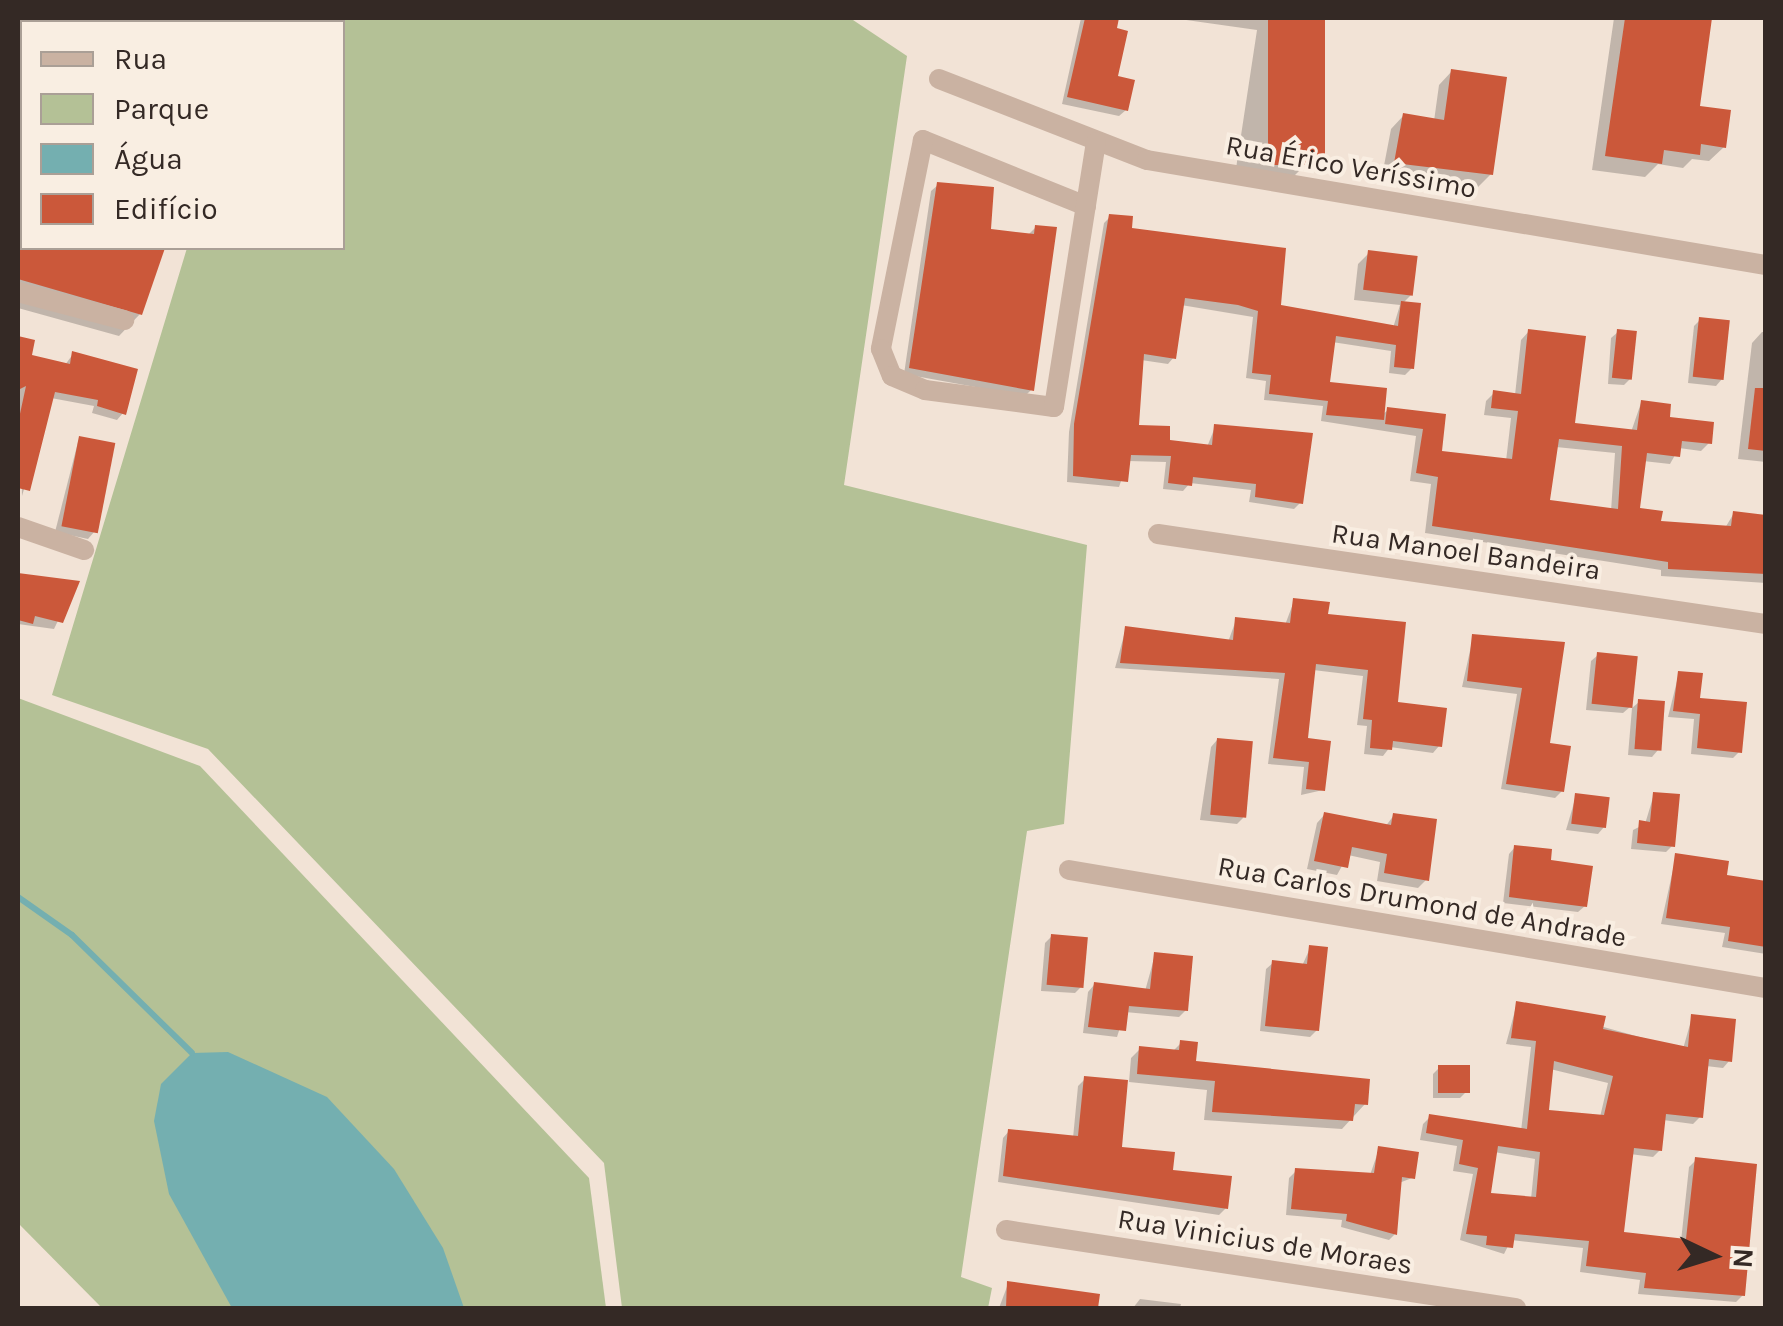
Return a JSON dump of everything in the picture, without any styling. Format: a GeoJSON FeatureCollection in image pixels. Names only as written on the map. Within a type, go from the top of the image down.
{"type":"FeatureCollection","features":[{"type":"Feature","properties":{"kind":"street","name":"Rua Érico Veríssimo"},"geometry":{"type":"LineString","coordinates":[[939,79],[1147,160],[1766,264]]}},
{"type":"Feature","properties":{"kind":"street"},"geometry":{"type":"LineString","coordinates":[[1086,206],[923,140],[881,349],[892,376],[925,390],[1054,407],[1086,206],[1096,142]]}},
{"type":"Feature","properties":{"kind":"street"},"geometry":{"type":"LineString","coordinates":[[18,292],[124,320]]}},
{"type":"Feature","properties":{"kind":"street"},"geometry":{"type":"LineString","coordinates":[[18,527],[84,550]]}},
{"type":"Feature","properties":{"kind":"street","name":"Rua Manoel Bandeira"},"geometry":{"type":"LineString","coordinates":[[1158,534],[1766,624]]}},
{"type":"Feature","properties":{"kind":"street","name":"Rua Carlos Drumond de Andrade"},"geometry":{"type":"LineString","coordinates":[[1069,870],[1766,988]]}},
{"type":"Feature","properties":{"kind":"street","name":"Rua Vinicius de Moraes"},"geometry":{"type":"LineString","coordinates":[[1006,1230],[1516,1308]]}},
{"type":"Feature","properties":{"kind":"green space"},"geometry":{"type":"Polygon","coordinates":[[[850,18],[907,56],[844,485],[1087,545],[1064,824],[1027,831],[961,1277],[992,1288],[988,1308],[622,1308],[604,1163],[208,749],[52,695],[186,250],[345,250],[345,20],[256,20],[850,18]]]}},
{"type":"Feature","properties":{"kind":"green space"},"geometry":{"type":"Polygon","coordinates":[[[18,698],[200,766],[589,1178],[606,1308],[102,1308],[18,1223],[18,698]]]}},
{"type":"Feature","properties":{"kind":"water"},"geometry":{"type":"Polygon","coordinates":[[[228,1052],[327,1097],[394,1169],[443,1248],[464,1308],[232,1308],[169,1194],[154,1121],[161,1084],[192,1053],[228,1052]]]}},
{"type":"Feature","properties":{"kind":"building"},"geometry":{"type":"Polygon","coordinates":[[[1085,18],[1119,18],[1117,28],[1128,31],[1118,76],[1135,80],[1128,111],[1067,97],[1085,18]]]}},
{"type":"Feature","properties":{"kind":"building"},"geometry":{"type":"Polygon","coordinates":[[[1268,18],[1325,18],[1325,165],[1268,165],[1268,18]]]}},
{"type":"Feature","properties":{"kind":"building"},"geometry":{"type":"Polygon","coordinates":[[[1625,18],[1712,18],[1700,106],[1731,110],[1726,148],[1701,144],[1700,155],[1664,150],[1662,164],[1605,156],[1625,18]]]}},
{"type":"Feature","properties":{"kind":"building"},"geometry":{"type":"Polygon","coordinates":[[[1451,69],[1507,77],[1493,175],[1394,163],[1403,113],[1444,120],[1451,69]]]}},
{"type":"Feature","properties":{"kind":"building"},"geometry":{"type":"Polygon","coordinates":[[[937,182],[994,187],[991,229],[1034,234],[1035,225],[1057,227],[1034,391],[909,368],[937,182]]]}},
{"type":"Feature","properties":{"kind":"building"},"geometry":{"type":"Polygon","coordinates":[[[1109,214],[1133,216],[1132,228],[1286,248],[1281,305],[1398,326],[1401,301],[1421,303],[1414,369],[1394,367],[1396,345],[1336,336],[1330,382],[1387,388],[1384,420],[1326,415],[1328,401],[1269,394],[1271,375],[1252,373],[1258,311],[1238,305],[1185,298],[1176,359],[1144,354],[1139,425],[1170,426],[1170,440],[1212,445],[1214,424],[1313,433],[1303,504],[1255,497],[1256,484],[1193,477],[1192,486],[1168,483],[1171,456],[1131,455],[1128,482],[1073,476],[1074,424],[1109,214]]]}},
{"type":"Feature","properties":{"kind":"building"},"geometry":{"type":"Polygon","coordinates":[[[18,248],[164,250],[142,315],[18,279],[18,248]]]}},
{"type":"Feature","properties":{"kind":"building"},"geometry":{"type":"Polygon","coordinates":[[[1368,250],[1418,256],[1413,296],[1363,290],[1368,250]]]}},
{"type":"Feature","properties":{"kind":"building"},"geometry":{"type":"Polygon","coordinates":[[[1699,317],[1730,320],[1724,380],[1693,377],[1699,317]]]}},
{"type":"Feature","properties":{"kind":"building"},"geometry":{"type":"Polygon","coordinates":[[[1528,329],[1586,336],[1575,423],[1637,430],[1641,400],[1671,404],[1670,417],[1714,422],[1712,444],[1682,441],[1680,457],[1647,453],[1640,508],[1663,511],[1661,521],[1731,526],[1733,511],[1766,515],[1766,574],[1668,569],[1668,562],[1432,526],[1438,477],[1416,473],[1423,429],[1385,424],[1387,407],[1446,414],[1442,451],[1512,459],[1518,411],[1491,408],[1493,390],[1521,394],[1528,329]],[[1559,439],[1550,500],[1618,509],[1622,446],[1559,439]]]}},
{"type":"Feature","properties":{"kind":"building"},"geometry":{"type":"Polygon","coordinates":[[[1617,329],[1637,331],[1632,380],[1612,378],[1617,329]]]}},
{"type":"Feature","properties":{"kind":"building"},"geometry":{"type":"Polygon","coordinates":[[[18,336],[35,340],[32,355],[70,364],[72,351],[138,369],[126,415],[97,406],[98,400],[55,392],[30,491],[18,488],[18,423],[26,386],[18,390],[18,336]]]}},
{"type":"Feature","properties":{"kind":"building"},"geometry":{"type":"Polygon","coordinates":[[[1755,388],[1766,388],[1766,451],[1748,449],[1755,388]]]}},
{"type":"Feature","properties":{"kind":"building"},"geometry":{"type":"Polygon","coordinates":[[[79,436],[115,443],[98,533],[61,526],[79,436]]]}},
{"type":"Feature","properties":{"kind":"building"},"geometry":{"type":"Polygon","coordinates":[[[18,573],[80,581],[63,623],[35,616],[33,624],[18,620],[18,573]]]}},
{"type":"Feature","properties":{"kind":"building"},"geometry":{"type":"Polygon","coordinates":[[[1293,598],[1330,602],[1328,614],[1406,622],[1398,702],[1447,708],[1442,747],[1393,741],[1392,750],[1370,748],[1372,720],[1363,719],[1368,670],[1316,664],[1308,738],[1331,741],[1325,791],[1306,789],[1309,762],[1273,758],[1285,673],[1120,663],[1125,626],[1233,640],[1235,617],[1290,623],[1293,598]]]}},
{"type":"Feature","properties":{"kind":"building"},"geometry":{"type":"Polygon","coordinates":[[[1472,634],[1565,642],[1550,743],[1571,746],[1564,792],[1506,784],[1522,688],[1467,681],[1472,634]]]}},
{"type":"Feature","properties":{"kind":"building"},"geometry":{"type":"Polygon","coordinates":[[[1597,652],[1638,656],[1632,708],[1592,704],[1597,652]]]}},
{"type":"Feature","properties":{"kind":"building"},"geometry":{"type":"Polygon","coordinates":[[[1678,671],[1703,673],[1700,698],[1747,702],[1742,753],[1697,748],[1700,714],[1673,711],[1678,671]]]}},
{"type":"Feature","properties":{"kind":"building"},"geometry":{"type":"Polygon","coordinates":[[[1638,699],[1665,701],[1661,751],[1635,749],[1638,699]]]}},
{"type":"Feature","properties":{"kind":"building"},"geometry":{"type":"Polygon","coordinates":[[[1217,738],[1253,741],[1246,818],[1210,815],[1217,738]]]}},
{"type":"Feature","properties":{"kind":"building"},"geometry":{"type":"Polygon","coordinates":[[[1653,792],[1680,794],[1675,847],[1637,843],[1639,820],[1650,822],[1653,792]]]}},
{"type":"Feature","properties":{"kind":"building"},"geometry":{"type":"Polygon","coordinates":[[[1575,793],[1610,797],[1606,828],[1571,824],[1575,793]]]}},
{"type":"Feature","properties":{"kind":"building"},"geometry":{"type":"Polygon","coordinates":[[[1324,812],[1391,825],[1393,813],[1437,819],[1429,881],[1384,873],[1387,854],[1352,847],[1348,868],[1314,861],[1324,812]]]}},
{"type":"Feature","properties":{"kind":"building"},"geometry":{"type":"Polygon","coordinates":[[[1514,845],[1552,849],[1551,860],[1593,866],[1587,907],[1509,897],[1514,845]]]}},
{"type":"Feature","properties":{"kind":"building"},"geometry":{"type":"Polygon","coordinates":[[[1675,853],[1729,861],[1727,875],[1766,881],[1766,947],[1728,941],[1730,927],[1666,918],[1675,853]]]}},
{"type":"Feature","properties":{"kind":"building"},"geometry":{"type":"Polygon","coordinates":[[[1051,934],[1088,937],[1083,988],[1047,985],[1051,934]]]}},
{"type":"Feature","properties":{"kind":"building"},"geometry":{"type":"Polygon","coordinates":[[[1309,945],[1328,947],[1319,1031],[1265,1026],[1272,960],[1307,964],[1309,945]]]}},
{"type":"Feature","properties":{"kind":"building"},"geometry":{"type":"Polygon","coordinates":[[[1154,952],[1193,956],[1188,1011],[1129,1006],[1126,1031],[1088,1027],[1094,982],[1150,989],[1154,952]]]}},
{"type":"Feature","properties":{"kind":"building"},"geometry":{"type":"Polygon","coordinates":[[[1516,1001],[1606,1016],[1603,1029],[1688,1047],[1691,1014],[1736,1019],[1732,1062],[1709,1059],[1703,1118],[1666,1114],[1662,1151],[1634,1148],[1624,1232],[1686,1239],[1695,1157],[1757,1164],[1745,1296],[1644,1288],[1646,1273],[1586,1266],[1589,1241],[1515,1234],[1513,1248],[1486,1245],[1487,1236],[1466,1234],[1478,1168],[1459,1164],[1463,1140],[1426,1133],[1429,1114],[1527,1129],[1536,1041],[1511,1038],[1516,1001]],[[1554,1061],[1549,1110],[1604,1115],[1613,1076],[1554,1061]],[[1498,1146],[1491,1193],[1536,1197],[1540,1152],[1498,1146]]]}},
{"type":"Feature","properties":{"kind":"building"},"geometry":{"type":"Polygon","coordinates":[[[1180,1040],[1198,1042],[1196,1061],[1370,1079],[1368,1105],[1355,1104],[1353,1121],[1212,1112],[1215,1081],[1137,1074],[1139,1046],[1179,1050],[1180,1040]]]}},
{"type":"Feature","properties":{"kind":"building"},"geometry":{"type":"Polygon","coordinates":[[[1438,1065],[1470,1065],[1470,1093],[1438,1093],[1438,1065]]]}},
{"type":"Feature","properties":{"kind":"building"},"geometry":{"type":"Polygon","coordinates":[[[1084,1076],[1128,1080],[1122,1147],[1175,1152],[1173,1170],[1232,1176],[1228,1209],[1003,1176],[1008,1129],[1078,1136],[1084,1076]]]}},
{"type":"Feature","properties":{"kind":"building"},"geometry":{"type":"Polygon","coordinates":[[[1378,1146],[1419,1152],[1415,1179],[1402,1177],[1397,1235],[1346,1221],[1347,1214],[1291,1209],[1295,1168],[1374,1173],[1378,1146]]]}},
{"type":"Feature","properties":{"kind":"building"},"geometry":{"type":"Polygon","coordinates":[[[1007,1281],[1100,1294],[1098,1308],[1006,1308],[1007,1281]]]}},
{"type":"Feature","properties":{"kind":"waterway"},"geometry":{"type":"LineString","coordinates":[[18,897],[72,935],[192,1053]]}}]}
